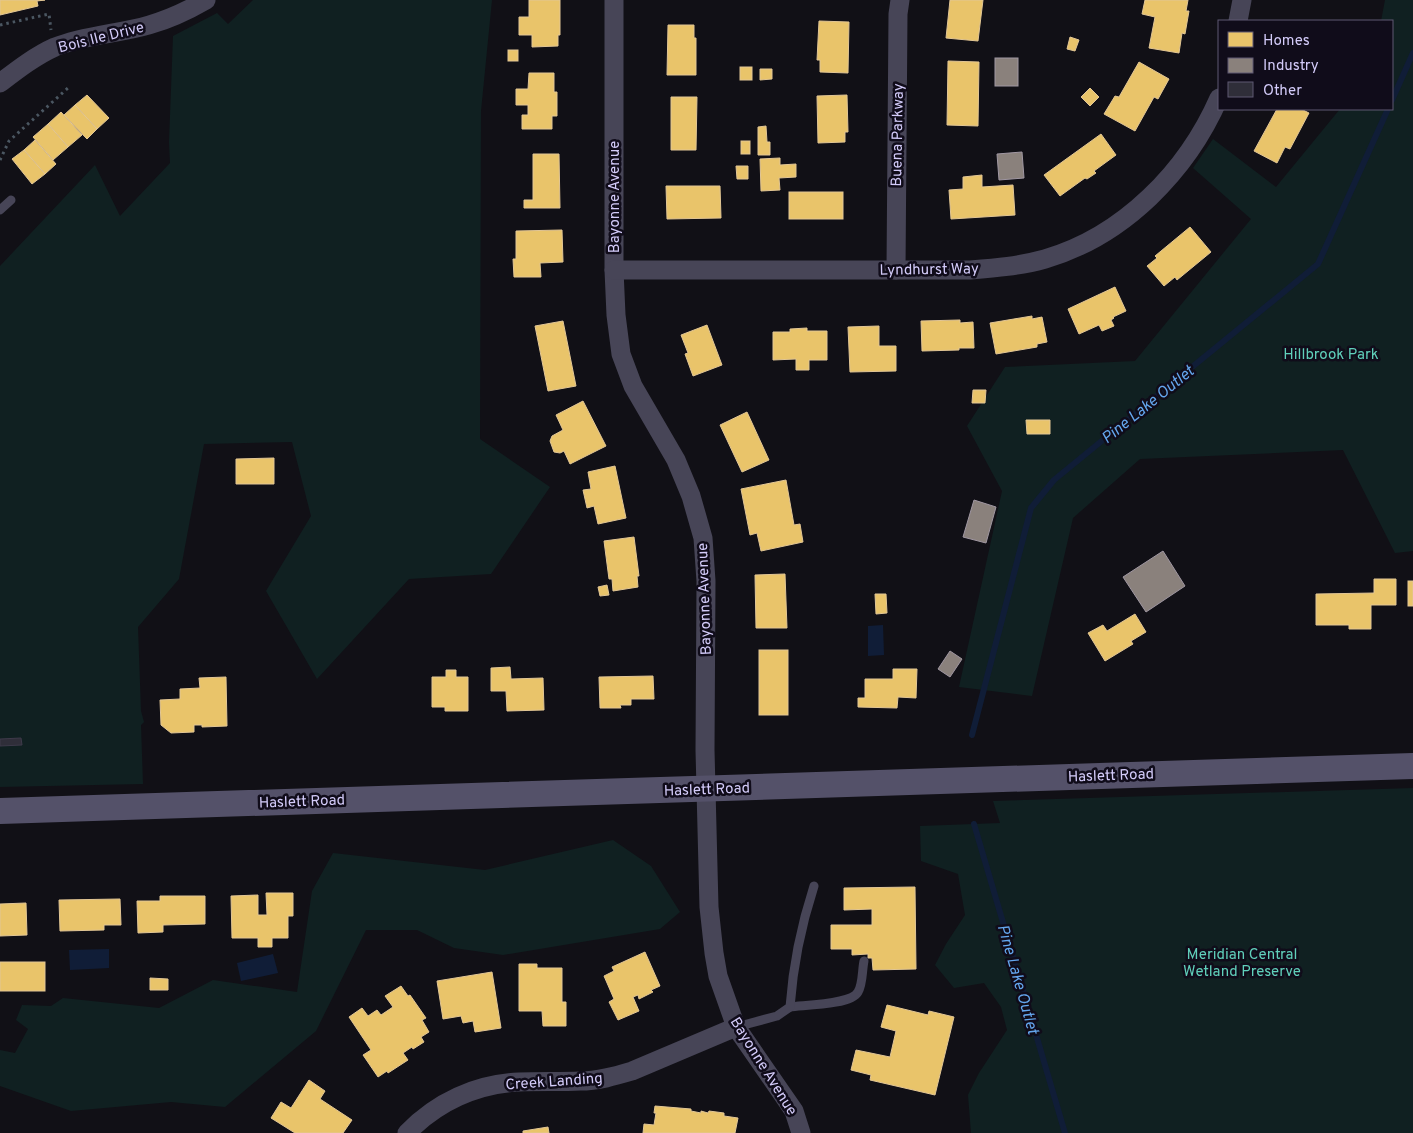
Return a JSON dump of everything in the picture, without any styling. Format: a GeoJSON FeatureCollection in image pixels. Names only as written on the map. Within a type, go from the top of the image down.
{"type":"FeatureCollection","features":[{"type":"Feature","properties":{"kind":"main road","name":"Haslett Road"},"geometry":{"type":"LineString","coordinates":[[0,810],[1413,766]]}},
{"type":"Feature","properties":{"kind":"street","name":"Bois Ile Drive"},"geometry":{"type":"LineString","coordinates":[[0,83],[18,68],[55,48],[81,39],[148,26],[178,16],[206,0]]}},
{"type":"Feature","properties":{"kind":"street","name":"Bayonne Avenue"},"geometry":{"type":"LineString","coordinates":[[614,0],[614,270],[616,315],[621,354],[633,386],[676,460],[691,496],[703,538],[706,581],[706,789],[710,907],[714,953],[727,1003],[736,1027],[794,1112],[801,1133]]}},
{"type":"Feature","properties":{"kind":"street","name":"Buena Parkway"},"geometry":{"type":"LineString","coordinates":[[896,270],[898,14],[900,0]]}},
{"type":"Feature","properties":{"kind":"street"},"geometry":{"type":"LineString","coordinates":[[1238,20],[1242,0]]}},
{"type":"Feature","properties":{"kind":"street","name":"Lyndhurst Way"},"geometry":{"type":"LineString","coordinates":[[614,270],[969,270],[1008,266],[1045,259],[1084,243],[1120,223],[1151,196],[1178,167],[1198,140],[1218,100]]}},
{"type":"Feature","properties":{"kind":"street","name":"Creek Landing"},"geometry":{"type":"LineString","coordinates":[[407,1133],[442,1104],[480,1088],[519,1082],[581,1081],[618,1076],[736,1027]]}},
{"type":"Feature","properties":{"kind":"lane"},"geometry":{"type":"LineString","coordinates":[[0,210],[11,200]]}},
{"type":"Feature","properties":{"kind":"lane"},"geometry":{"type":"LineString","coordinates":[[790,1007],[792,975],[798,943],[814,886]]}},
{"type":"Feature","properties":{"kind":"lane"},"geometry":{"type":"LineString","coordinates":[[736,1027],[777,1016],[790,1007],[851,999],[859,992],[864,961]]}},
{"type":"Feature","properties":{"kind":"path"},"geometry":{"type":"LineString","coordinates":[[0,25],[49,14],[55,48]]}},
{"type":"Feature","properties":{"kind":"path"},"geometry":{"type":"LineString","coordinates":[[0,160],[9,141],[68,88]]}},
{"type":"Feature","properties":{"kind":"green space"},"geometry":{"type":"Polygon","coordinates":[[[253,0],[492,0],[481,111],[480,439],[550,487],[491,574],[409,579],[317,679],[266,591],[311,516],[292,442],[204,444],[179,579],[138,627],[141,711],[144,722],[141,725],[143,784],[0,787],[0,266],[95,165],[120,216],[170,163],[173,36],[217,13],[228,24],[253,0]]]}},
{"type":"Feature","properties":{"kind":"green space","name":"Hillbrook Park"},"geometry":{"type":"Polygon","coordinates":[[[1385,0],[1413,0],[1413,551],[1395,553],[1343,450],[1140,459],[1073,518],[1032,696],[959,687],[1002,491],[967,426],[1005,367],[1135,361],[1251,219],[1193,168],[1213,139],[1276,187],[1339,110],[1393,110],[1393,20],[1381,20],[1385,0]]]}},
{"type":"Feature","properties":{"kind":"green space","name":"Meridian Central Wetland Preserve"},"geometry":{"type":"Polygon","coordinates":[[[1413,788],[1413,1133],[971,1133],[968,1095],[979,1073],[1007,1030],[1001,1007],[984,983],[954,988],[935,965],[965,915],[958,874],[921,861],[920,826],[1000,823],[993,801],[1413,788]]]}},
{"type":"Feature","properties":{"kind":"green space"},"geometry":{"type":"Polygon","coordinates":[[[613,840],[651,866],[680,912],[660,929],[503,955],[454,948],[417,930],[366,930],[316,1031],[225,1107],[171,1102],[71,1111],[0,1086],[0,1050],[15,1053],[28,1029],[16,1020],[22,1005],[51,1006],[63,998],[159,1008],[213,980],[297,992],[312,891],[333,853],[485,870],[613,840]]]}},
{"type":"Feature","properties":{"kind":"water"},"geometry":{"type":"Polygon","coordinates":[[[883,625],[884,655],[868,656],[868,626],[883,625]]]}},
{"type":"Feature","properties":{"kind":"water"},"geometry":{"type":"Polygon","coordinates":[[[109,949],[109,968],[70,970],[69,950],[109,949]]]}},
{"type":"Feature","properties":{"kind":"water"},"geometry":{"type":"Polygon","coordinates":[[[273,954],[278,973],[241,981],[237,963],[273,954]]]}},
{"type":"Feature","properties":{"kind":"building: Homes"},"geometry":{"type":"Polygon","coordinates":[[[0,0],[45,0],[37,1],[38,6],[0,15],[0,0]]]}},
{"type":"Feature","properties":{"kind":"building: Homes"},"geometry":{"type":"Polygon","coordinates":[[[529,0],[560,0],[560,35],[558,35],[558,46],[532,47],[532,35],[519,35],[519,17],[529,17],[529,0]]]}},
{"type":"Feature","properties":{"kind":"building: Homes"},"geometry":{"type":"Polygon","coordinates":[[[950,0],[983,0],[978,41],[946,38],[950,0]]]}},
{"type":"Feature","properties":{"kind":"building: Homes"},"geometry":{"type":"Polygon","coordinates":[[[1145,0],[1188,0],[1186,11],[1189,11],[1185,34],[1182,33],[1179,53],[1149,48],[1155,17],[1142,14],[1145,0]]]}},
{"type":"Feature","properties":{"kind":"building: Homes"},"geometry":{"type":"Polygon","coordinates":[[[819,21],[849,22],[848,73],[820,72],[820,60],[817,60],[819,21]]]}},
{"type":"Feature","properties":{"kind":"building: Homes"},"geometry":{"type":"Polygon","coordinates":[[[668,25],[694,25],[696,75],[667,75],[668,25]]]}},
{"type":"Feature","properties":{"kind":"building: Homes"},"geometry":{"type":"Polygon","coordinates":[[[1070,37],[1079,40],[1075,51],[1067,49],[1070,37]]]}},
{"type":"Feature","properties":{"kind":"building: Homes"},"geometry":{"type":"Polygon","coordinates":[[[508,50],[518,50],[518,61],[508,61],[508,50]]]}},
{"type":"Feature","properties":{"kind":"building: Homes"},"geometry":{"type":"Polygon","coordinates":[[[948,61],[979,62],[978,126],[947,125],[948,61]]]}},
{"type":"Feature","properties":{"kind":"building: Homes"},"geometry":{"type":"Polygon","coordinates":[[[1139,62],[1169,79],[1158,99],[1154,97],[1135,131],[1104,114],[1115,96],[1119,97],[1139,62]]]}},
{"type":"Feature","properties":{"kind":"building: Homes"},"geometry":{"type":"Polygon","coordinates":[[[740,67],[752,67],[752,80],[740,80],[740,67]]]}},
{"type":"Feature","properties":{"kind":"building: Homes"},"geometry":{"type":"Polygon","coordinates":[[[760,69],[772,69],[772,79],[760,80],[760,69]]]}},
{"type":"Feature","properties":{"kind":"building: Homes"},"geometry":{"type":"Polygon","coordinates":[[[529,73],[554,73],[554,92],[557,92],[557,116],[552,116],[552,129],[522,129],[522,115],[528,115],[528,105],[516,105],[516,89],[528,89],[529,73]]]}},
{"type":"Feature","properties":{"kind":"building: Homes"},"geometry":{"type":"Polygon","coordinates":[[[1090,88],[1099,97],[1090,106],[1081,97],[1090,88]]]}},
{"type":"Feature","properties":{"kind":"building: Homes"},"geometry":{"type":"Polygon","coordinates":[[[87,95],[109,118],[97,129],[75,105],[87,95]]]}},
{"type":"Feature","properties":{"kind":"building: Homes"},"geometry":{"type":"Polygon","coordinates":[[[847,95],[848,132],[845,132],[845,142],[818,143],[817,96],[847,95]]]}},
{"type":"Feature","properties":{"kind":"building: Homes"},"geometry":{"type":"Polygon","coordinates":[[[671,97],[697,97],[696,150],[671,150],[671,97]]]}},
{"type":"Feature","properties":{"kind":"building: Homes"},"geometry":{"type":"Polygon","coordinates":[[[75,105],[97,129],[87,139],[64,115],[75,105]]]}},
{"type":"Feature","properties":{"kind":"building: Homes"},"geometry":{"type":"Polygon","coordinates":[[[1276,110],[1303,110],[1309,113],[1290,149],[1285,147],[1277,163],[1254,151],[1276,110]]]}},
{"type":"Feature","properties":{"kind":"building: Homes"},"geometry":{"type":"Polygon","coordinates":[[[61,112],[82,135],[68,147],[48,124],[61,112]]]}},
{"type":"Feature","properties":{"kind":"building: Homes"},"geometry":{"type":"Polygon","coordinates":[[[48,124],[68,147],[53,160],[33,137],[48,124]]]}},
{"type":"Feature","properties":{"kind":"building: Homes"},"geometry":{"type":"Polygon","coordinates":[[[766,126],[767,142],[770,142],[770,155],[758,155],[758,127],[766,126]]]}},
{"type":"Feature","properties":{"kind":"building: Homes"},"geometry":{"type":"Polygon","coordinates":[[[1101,134],[1116,155],[1094,171],[1096,173],[1087,179],[1085,178],[1060,196],[1044,175],[1101,134]]]}},
{"type":"Feature","properties":{"kind":"building: Homes"},"geometry":{"type":"Polygon","coordinates":[[[35,140],[56,164],[45,174],[24,150],[35,140]]]}},
{"type":"Feature","properties":{"kind":"building: Homes"},"geometry":{"type":"Polygon","coordinates":[[[741,141],[750,141],[750,154],[741,154],[741,141]]]}},
{"type":"Feature","properties":{"kind":"building: Homes"},"geometry":{"type":"Polygon","coordinates":[[[24,150],[45,174],[32,184],[12,159],[24,150]]]}},
{"type":"Feature","properties":{"kind":"building: Homes"},"geometry":{"type":"Polygon","coordinates":[[[533,154],[559,154],[560,208],[524,208],[524,200],[533,200],[533,154]]]}},
{"type":"Feature","properties":{"kind":"building: Homes"},"geometry":{"type":"Polygon","coordinates":[[[780,158],[780,165],[796,164],[796,177],[779,178],[780,190],[761,191],[760,159],[780,158]]]}},
{"type":"Feature","properties":{"kind":"building: Homes"},"geometry":{"type":"Polygon","coordinates":[[[736,166],[748,166],[748,179],[737,179],[736,166]]]}},
{"type":"Feature","properties":{"kind":"building: Homes"},"geometry":{"type":"Polygon","coordinates":[[[982,175],[982,187],[1013,185],[1015,215],[951,219],[949,190],[963,189],[963,177],[982,175]]]}},
{"type":"Feature","properties":{"kind":"building: Homes"},"geometry":{"type":"Polygon","coordinates":[[[666,186],[720,186],[721,218],[667,219],[666,186]]]}},
{"type":"Feature","properties":{"kind":"building: Homes"},"geometry":{"type":"Polygon","coordinates":[[[789,192],[843,192],[843,219],[789,219],[789,192]]]}},
{"type":"Feature","properties":{"kind":"building: Homes"},"geometry":{"type":"Polygon","coordinates":[[[1190,227],[1211,252],[1177,280],[1175,277],[1164,286],[1147,266],[1157,258],[1155,256],[1190,227]]]}},
{"type":"Feature","properties":{"kind":"building: Homes"},"geometry":{"type":"Polygon","coordinates":[[[562,230],[563,262],[540,263],[541,277],[514,277],[513,259],[516,259],[516,231],[562,230]]]}},
{"type":"Feature","properties":{"kind":"building: Homes"},"geometry":{"type":"Polygon","coordinates":[[[1115,287],[1126,311],[1113,317],[1111,320],[1114,326],[1102,331],[1099,325],[1079,334],[1068,309],[1115,287]]]}},
{"type":"Feature","properties":{"kind":"building: Homes"},"geometry":{"type":"Polygon","coordinates":[[[1032,316],[1032,319],[1042,317],[1047,342],[1037,344],[1037,347],[996,354],[990,323],[1032,316]]]}},
{"type":"Feature","properties":{"kind":"building: Homes"},"geometry":{"type":"Polygon","coordinates":[[[960,320],[960,323],[973,322],[974,348],[922,351],[921,321],[960,320]]]}},
{"type":"Feature","properties":{"kind":"building: Homes"},"geometry":{"type":"Polygon","coordinates":[[[563,321],[576,386],[548,391],[535,326],[563,321]]]}},
{"type":"Feature","properties":{"kind":"building: Homes"},"geometry":{"type":"Polygon","coordinates":[[[707,325],[722,365],[693,376],[685,354],[688,353],[681,335],[707,325]]]}},
{"type":"Feature","properties":{"kind":"building: Homes"},"geometry":{"type":"Polygon","coordinates":[[[879,326],[879,346],[896,346],[896,371],[850,372],[848,327],[879,326]]]}},
{"type":"Feature","properties":{"kind":"building: Homes"},"geometry":{"type":"Polygon","coordinates":[[[807,328],[807,331],[827,331],[827,360],[809,360],[809,370],[796,370],[796,359],[773,360],[773,332],[790,332],[790,329],[807,328]]]}},
{"type":"Feature","properties":{"kind":"building: Homes"},"geometry":{"type":"Polygon","coordinates":[[[973,390],[986,390],[985,403],[972,403],[973,390]]]}},
{"type":"Feature","properties":{"kind":"building: Homes"},"geometry":{"type":"Polygon","coordinates":[[[583,401],[606,446],[570,464],[564,451],[560,453],[554,452],[550,441],[552,436],[563,430],[556,415],[583,401]]]}},
{"type":"Feature","properties":{"kind":"building: Homes"},"geometry":{"type":"Polygon","coordinates":[[[747,412],[769,460],[742,472],[720,425],[747,412]]]}},
{"type":"Feature","properties":{"kind":"building: Homes"},"geometry":{"type":"Polygon","coordinates":[[[1026,420],[1050,420],[1050,434],[1027,434],[1026,420]]]}},
{"type":"Feature","properties":{"kind":"building: Homes"},"geometry":{"type":"Polygon","coordinates":[[[274,458],[274,484],[236,484],[236,459],[274,458]]]}},
{"type":"Feature","properties":{"kind":"building: Homes"},"geometry":{"type":"Polygon","coordinates":[[[615,466],[626,518],[598,524],[594,506],[587,508],[583,490],[591,489],[588,472],[615,466]]]}},
{"type":"Feature","properties":{"kind":"building: Homes"},"geometry":{"type":"Polygon","coordinates":[[[786,480],[794,525],[800,524],[803,542],[761,551],[757,533],[750,535],[741,489],[786,480]]]}},
{"type":"Feature","properties":{"kind":"building: Homes"},"geometry":{"type":"Polygon","coordinates":[[[634,537],[639,576],[637,576],[638,587],[613,591],[612,579],[609,579],[604,541],[634,537]]]}},
{"type":"Feature","properties":{"kind":"building: Homes"},"geometry":{"type":"Polygon","coordinates":[[[785,574],[787,628],[756,628],[755,575],[785,574]]]}},
{"type":"Feature","properties":{"kind":"building: Homes"},"geometry":{"type":"Polygon","coordinates":[[[1374,579],[1396,579],[1396,605],[1371,605],[1371,629],[1349,629],[1349,625],[1316,625],[1316,594],[1374,593],[1374,579]]]}},
{"type":"Feature","properties":{"kind":"building: Homes"},"geometry":{"type":"Polygon","coordinates":[[[1408,581],[1413,581],[1413,606],[1408,606],[1408,581]]]}},
{"type":"Feature","properties":{"kind":"building: Homes"},"geometry":{"type":"Polygon","coordinates":[[[607,585],[609,595],[600,596],[598,587],[607,585]]]}},
{"type":"Feature","properties":{"kind":"building: Homes"},"geometry":{"type":"Polygon","coordinates":[[[875,594],[886,594],[887,613],[876,614],[875,594]]]}},
{"type":"Feature","properties":{"kind":"building: Homes"},"geometry":{"type":"Polygon","coordinates":[[[1135,614],[1146,632],[1131,641],[1133,644],[1105,661],[1088,633],[1103,625],[1107,631],[1135,614]]]}},
{"type":"Feature","properties":{"kind":"building: Homes"},"geometry":{"type":"Polygon","coordinates":[[[759,650],[788,650],[788,715],[759,715],[759,650]]]}},
{"type":"Feature","properties":{"kind":"building: Homes"},"geometry":{"type":"Polygon","coordinates":[[[510,667],[511,679],[543,678],[544,710],[507,711],[506,691],[491,691],[491,668],[510,667]]]}},
{"type":"Feature","properties":{"kind":"building: Homes"},"geometry":{"type":"Polygon","coordinates":[[[893,669],[917,669],[916,698],[898,697],[897,708],[858,707],[858,698],[865,698],[865,679],[893,679],[893,669]]]}},
{"type":"Feature","properties":{"kind":"building: Homes"},"geometry":{"type":"Polygon","coordinates":[[[446,670],[456,670],[456,677],[468,677],[468,711],[445,711],[445,707],[432,707],[432,677],[446,677],[446,670]]]}},
{"type":"Feature","properties":{"kind":"building: Homes"},"geometry":{"type":"Polygon","coordinates":[[[653,676],[654,699],[631,699],[631,705],[620,705],[621,708],[600,708],[599,677],[653,676]]]}},
{"type":"Feature","properties":{"kind":"building: Homes"},"geometry":{"type":"Polygon","coordinates":[[[226,677],[227,726],[202,727],[202,725],[194,725],[194,732],[171,733],[161,725],[160,700],[180,699],[180,689],[200,688],[199,678],[226,677]]]}},
{"type":"Feature","properties":{"kind":"building: Homes"},"geometry":{"type":"Polygon","coordinates":[[[915,887],[916,969],[873,970],[872,958],[868,958],[868,954],[852,955],[852,949],[831,949],[831,925],[872,925],[872,909],[844,910],[844,888],[915,887]]]}},
{"type":"Feature","properties":{"kind":"building: Homes"},"geometry":{"type":"Polygon","coordinates":[[[266,893],[293,893],[293,916],[288,916],[288,938],[272,938],[272,947],[258,947],[258,938],[232,938],[231,896],[258,895],[258,915],[267,915],[266,893]]]}},
{"type":"Feature","properties":{"kind":"building: Homes"},"geometry":{"type":"Polygon","coordinates":[[[160,896],[205,896],[205,924],[163,925],[163,932],[138,933],[137,901],[160,901],[160,896]]]}},
{"type":"Feature","properties":{"kind":"building: Homes"},"geometry":{"type":"Polygon","coordinates":[[[120,899],[121,925],[104,925],[104,930],[60,931],[59,900],[120,899]]]}},
{"type":"Feature","properties":{"kind":"building: Homes"},"geometry":{"type":"Polygon","coordinates":[[[26,903],[27,935],[0,936],[0,904],[26,903]]]}},
{"type":"Feature","properties":{"kind":"building: Homes"},"geometry":{"type":"Polygon","coordinates":[[[645,952],[660,986],[639,999],[638,995],[633,997],[639,1011],[618,1020],[609,1002],[614,999],[604,976],[614,971],[612,967],[645,952]]]}},
{"type":"Feature","properties":{"kind":"building: Homes"},"geometry":{"type":"Polygon","coordinates":[[[0,962],[45,962],[45,991],[0,991],[0,962]]]}},
{"type":"Feature","properties":{"kind":"building: Homes"},"geometry":{"type":"Polygon","coordinates":[[[519,964],[537,964],[537,968],[562,968],[562,1002],[566,1002],[566,1026],[543,1026],[542,1011],[519,1011],[519,964]]]}},
{"type":"Feature","properties":{"kind":"building: Homes"},"geometry":{"type":"Polygon","coordinates":[[[492,972],[501,1028],[475,1032],[473,1021],[463,1023],[461,1016],[443,1019],[437,981],[492,972]]]}},
{"type":"Feature","properties":{"kind":"building: Homes"},"geometry":{"type":"Polygon","coordinates":[[[150,978],[168,979],[168,990],[150,990],[150,978]]]}},
{"type":"Feature","properties":{"kind":"building: Homes"},"geometry":{"type":"Polygon","coordinates":[[[401,986],[408,996],[410,995],[426,1018],[422,1020],[429,1032],[421,1037],[424,1042],[403,1053],[408,1060],[378,1077],[363,1055],[371,1050],[349,1017],[362,1008],[368,1016],[377,1010],[381,1015],[393,1007],[385,996],[401,986]]]}},
{"type":"Feature","properties":{"kind":"building: Homes"},"geometry":{"type":"Polygon","coordinates":[[[887,1005],[928,1015],[929,1011],[954,1017],[935,1095],[870,1080],[871,1075],[851,1070],[856,1050],[890,1057],[896,1031],[881,1027],[887,1005]]]}},
{"type":"Feature","properties":{"kind":"building: Homes"},"geometry":{"type":"Polygon","coordinates":[[[309,1080],[325,1091],[320,1099],[352,1120],[343,1133],[295,1133],[271,1118],[281,1102],[291,1108],[309,1080]]]}},
{"type":"Feature","properties":{"kind":"building: Homes"},"geometry":{"type":"Polygon","coordinates":[[[655,1106],[691,1109],[691,1111],[701,1113],[701,1111],[708,1113],[709,1111],[724,1113],[724,1116],[738,1118],[735,1133],[643,1133],[644,1124],[654,1125],[655,1106]]]}},
{"type":"Feature","properties":{"kind":"building: Homes"},"geometry":{"type":"Polygon","coordinates":[[[548,1127],[549,1133],[523,1133],[523,1131],[548,1127]]]}},
{"type":"Feature","properties":{"kind":"building: Industry"},"geometry":{"type":"Polygon","coordinates":[[[995,58],[1018,58],[1018,86],[995,86],[995,58]]]}},
{"type":"Feature","properties":{"kind":"building: Industry"},"geometry":{"type":"Polygon","coordinates":[[[1022,152],[1024,178],[999,180],[997,154],[1022,152]]]}},
{"type":"Feature","properties":{"kind":"building: Industry"},"geometry":{"type":"Polygon","coordinates":[[[974,500],[996,507],[986,543],[963,537],[974,500]]]}},
{"type":"Feature","properties":{"kind":"building: Industry"},"geometry":{"type":"Polygon","coordinates":[[[1163,551],[1185,586],[1146,612],[1123,577],[1163,551]]]}},
{"type":"Feature","properties":{"kind":"building: Industry"},"geometry":{"type":"Polygon","coordinates":[[[950,651],[962,659],[950,677],[938,669],[950,651]]]}},
{"type":"Feature","properties":{"kind":"building: Other"},"geometry":{"type":"Polygon","coordinates":[[[21,738],[22,745],[0,746],[0,739],[21,738]]]}},
{"type":"Feature","properties":{"kind":"waterway","name":"Pine Lake Outlet"},"geometry":{"type":"LineString","coordinates":[[1393,98],[1413,53]]}},
{"type":"Feature","properties":{"kind":"waterway","name":"Pine Lake Outlet"},"geometry":{"type":"LineString","coordinates":[[972,735],[1031,508],[1054,480],[1318,264],[1388,110]]}},
{"type":"Feature","properties":{"kind":"waterway","name":"Pine Lake Outlet"},"geometry":{"type":"LineString","coordinates":[[974,824],[1065,1133]]}}]}
